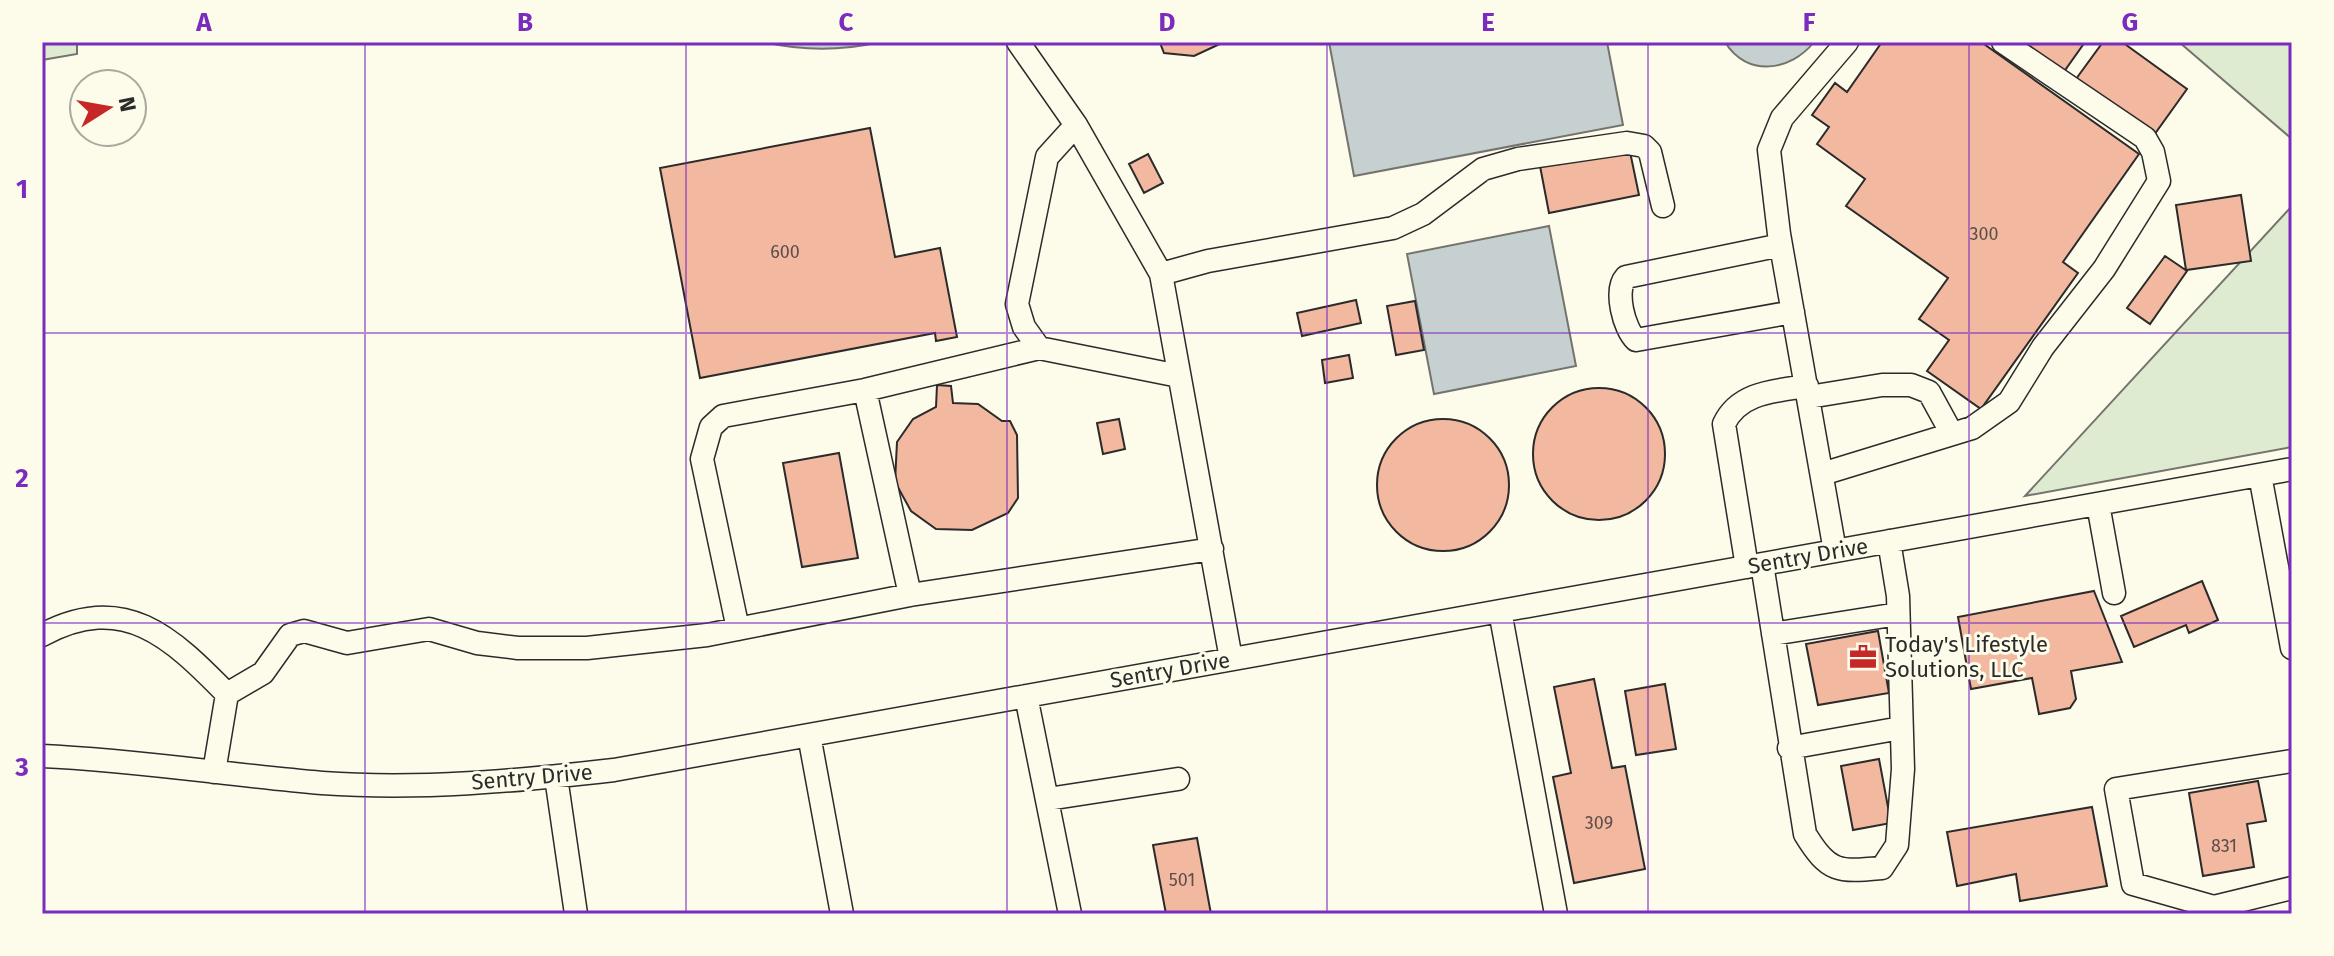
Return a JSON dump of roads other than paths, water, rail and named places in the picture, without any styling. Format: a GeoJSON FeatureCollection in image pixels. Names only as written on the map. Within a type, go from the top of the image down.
{"type":"FeatureCollection","features":[{"type":"Feature","properties":{"kind":"street"},"geometry":{"type":"LineString","coordinates":[[1018,42],[1076,125],[1161,274],[1231,659]]}},
{"type":"Feature","properties":{"kind":"street"},"geometry":{"type":"LineString","coordinates":[[1835,551],[1770,172],[1772,135],[1782,118],[1847,42]]}},
{"type":"Feature","properties":{"kind":"street"},"geometry":{"type":"LineString","coordinates":[[1822,474],[1972,428],[2009,402],[2043,347],[2104,269],[2159,181],[2153,152],[2145,138],[2003,42]]}},
{"type":"Feature","properties":{"kind":"street"},"geometry":{"type":"LineString","coordinates":[[1039,348],[1024,327],[1017,304],[1047,157],[1076,125]]}},
{"type":"Feature","properties":{"kind":"street"},"geometry":{"type":"LineString","coordinates":[[1161,274],[1208,261],[1393,228],[1423,214],[1483,169],[1518,159],[1627,143],[1644,146],[1650,152],[1663,206]]}},
{"type":"Feature","properties":{"kind":"street"},"geometry":{"type":"LineString","coordinates":[[1781,245],[1626,277],[1620,291],[1627,327],[1636,340],[1793,312]]}},
{"type":"Feature","properties":{"kind":"street"},"geometry":{"type":"LineString","coordinates":[[738,629],[702,459],[711,427],[723,416],[865,390],[1039,348],[1179,376]]}},
{"type":"Feature","properties":{"kind":"street"},"geometry":{"type":"LineString","coordinates":[[1889,541],[1898,614],[1903,769],[1897,845],[1882,868],[1848,871],[1822,861],[1805,834],[1773,634],[1754,566],[1724,424],[1735,407],[1755,395],[1911,385],[1929,392],[1952,434]]}},
{"type":"Feature","properties":{"kind":"street"},"geometry":{"type":"LineString","coordinates":[[865,390],[910,595]]}},
{"type":"Feature","properties":{"kind":"street","name":"Sentry Drive"},"geometry":{"type":"LineString","coordinates":[[42,756],[324,783],[412,785],[556,777],[809,735],[2292,469]]}},
{"type":"Feature","properties":{"kind":"street"},"geometry":{"type":"LineString","coordinates":[[2260,475],[2292,648]]}},
{"type":"Feature","properties":{"kind":"street"},"geometry":{"type":"LineString","coordinates":[[2098,504],[2114,593]]}},
{"type":"Feature","properties":{"kind":"street"},"geometry":{"type":"LineString","coordinates":[[227,694],[263,673],[290,635],[304,631],[347,643],[429,629],[477,643],[518,648],[587,648],[738,629],[910,595],[1212,549]]}},
{"type":"Feature","properties":{"kind":"street"},"geometry":{"type":"LineString","coordinates":[[1500,611],[1556,914]]}},
{"type":"Feature","properties":{"kind":"street"},"geometry":{"type":"LineString","coordinates":[[1773,634],[1898,614]]}},
{"type":"Feature","properties":{"kind":"street"},"geometry":{"type":"LineString","coordinates":[[42,635],[70,620],[111,617],[162,634],[181,647],[227,694]]}},
{"type":"Feature","properties":{"kind":"street"},"geometry":{"type":"LineString","coordinates":[[214,772],[227,694]]}},
{"type":"Feature","properties":{"kind":"street"},"geometry":{"type":"LineString","coordinates":[[1026,696],[1070,914]]}},
{"type":"Feature","properties":{"kind":"street"},"geometry":{"type":"LineString","coordinates":[[1789,748],[1901,728]]}},
{"type":"Feature","properties":{"kind":"street"},"geometry":{"type":"LineString","coordinates":[[809,735],[842,914]]}},
{"type":"Feature","properties":{"kind":"street"},"geometry":{"type":"LineString","coordinates":[[2292,761],[2116,789],[2133,884],[2214,907],[2292,888]]}},
{"type":"Feature","properties":{"kind":"street"},"geometry":{"type":"LineString","coordinates":[[556,777],[576,914]]}},
{"type":"Feature","properties":{"kind":"street"},"geometry":{"type":"LineString","coordinates":[[1048,799],[1178,779]]}},
{"type":"Feature","properties":{"kind":"place","name":"Today's Lifestyle Solutions, LLC"},"geometry":{"type":"Point","coordinates":[1863,657]}}]}
